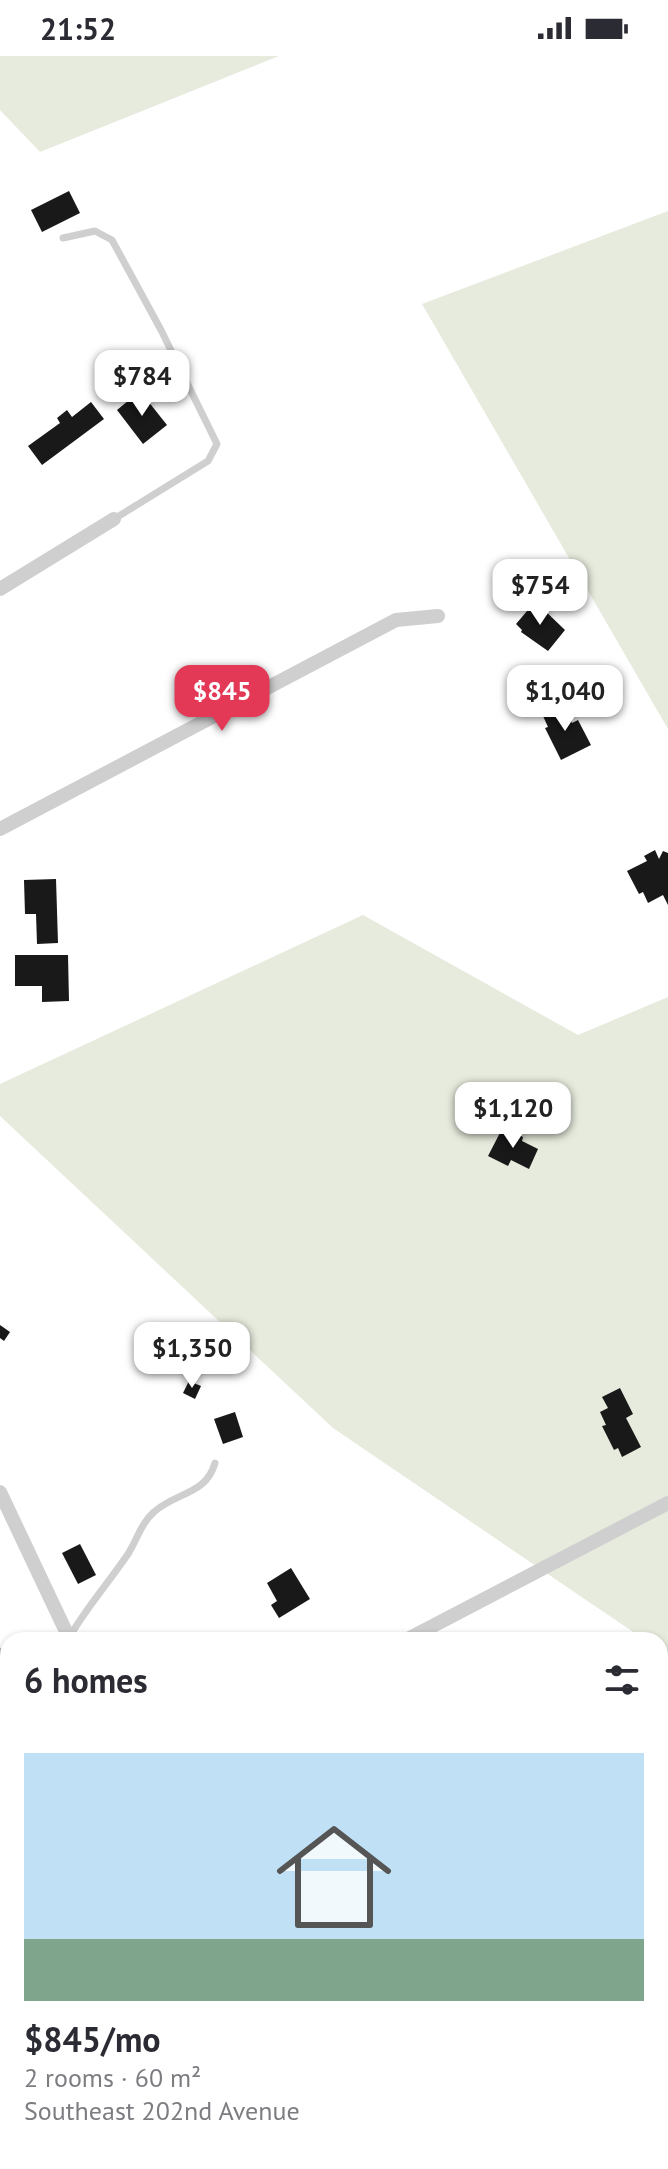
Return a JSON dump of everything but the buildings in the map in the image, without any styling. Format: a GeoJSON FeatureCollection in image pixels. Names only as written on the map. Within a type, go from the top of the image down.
{"type":"FeatureCollection","features":[{"type":"Feature","properties":{"kind":"street"},"geometry":{"type":"LineString","coordinates":[[0,589],[114,519]]}},
{"type":"Feature","properties":{"kind":"street"},"geometry":{"type":"LineString","coordinates":[[0,829],[396,620],[438,616]]}},
{"type":"Feature","properties":{"kind":"street"},"geometry":{"type":"LineString","coordinates":[[0,1492],[66,1632]]}},
{"type":"Feature","properties":{"kind":"street"},"geometry":{"type":"LineString","coordinates":[[421,1632],[668,1503]]}},
{"type":"Feature","properties":{"kind":"lane"},"geometry":{"type":"LineString","coordinates":[[63,238],[95,231],[112,240],[217,444],[208,461],[114,519]]}},
{"type":"Feature","properties":{"kind":"lane"},"geometry":{"type":"LineString","coordinates":[[74,1632],[129,1553],[146,1520],[169,1501],[204,1485],[211,1477],[215,1463]]}},
{"type":"Feature","properties":{"kind":"shaded area"},"geometry":{"type":"Polygon","coordinates":[[[0,56],[279,56],[40,152],[0,110],[0,56]]]}},
{"type":"Feature","properties":{"kind":"shaded area"},"geometry":{"type":"Polygon","coordinates":[[[668,211],[668,729],[422,304],[668,211]]]}},
{"type":"Feature","properties":{"kind":"shaded area"},"geometry":{"type":"Polygon","coordinates":[[[363,915],[578,1035],[668,997],[668,1632],[633,1632],[333,1428],[0,1116],[0,1084],[363,915]]]}}]}
